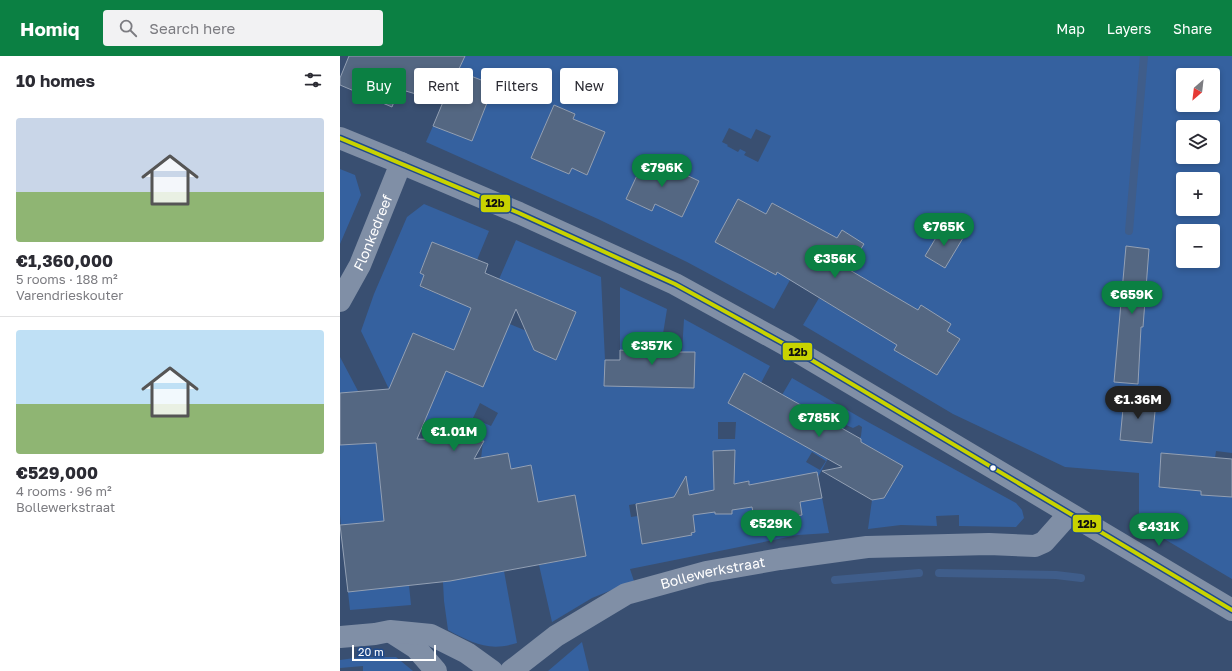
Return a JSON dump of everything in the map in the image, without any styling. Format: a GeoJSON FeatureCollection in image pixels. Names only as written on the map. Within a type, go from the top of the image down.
{"type":"FeatureCollection","features":[{"type":"Feature","properties":{"kind":"street"},"geometry":{"type":"LineString","coordinates":[[340,138],[519,213],[675,284],[788,346],[1232,610]]}},
{"type":"Feature","properties":{"kind":"street","name":"Flonkedreef"},"geometry":{"type":"LineString","coordinates":[[340,301],[360,265],[402,163]]}},
{"type":"Feature","properties":{"kind":"street","name":"Bollewerkstraat"},"geometry":{"type":"LineString","coordinates":[[511,671],[556,636],[626,594],[706,572],[780,559],[867,547],[990,544],[1035,546],[1044,542],[1069,514]]}},
{"type":"Feature","properties":{"kind":"street"},"geometry":{"type":"LineString","coordinates":[[390,631],[416,648],[436,671]]}},
{"type":"Feature","properties":{"kind":"street"},"geometry":{"type":"LineString","coordinates":[[340,637],[390,631],[431,636],[467,653],[492,671]]}},
{"type":"Feature","properties":{"kind":"shaded area"},"geometry":{"type":"Polygon","coordinates":[[[465,56],[1232,56],[1232,453],[1216,451],[1215,458],[1162,453],[1159,487],[1201,491],[1201,495],[1232,497],[1232,579],[1139,524],[1139,473],[1065,467],[953,414],[803,325],[819,298],[865,325],[885,291],[848,269],[856,256],[842,231],[806,290],[790,280],[774,309],[687,262],[598,219],[426,142],[433,126],[472,141],[487,104],[552,104],[552,68],[481,68],[481,81],[473,77],[473,68],[457,68],[465,56]],[[554,105],[531,158],[569,174],[572,168],[587,175],[605,132],[573,119],[575,114],[554,105]],[[729,128],[722,142],[738,152],[740,149],[746,152],[744,155],[758,162],[771,136],[756,129],[751,139],[729,128]],[[646,156],[626,199],[652,211],[655,204],[682,217],[699,181],[646,156]],[[738,199],[715,242],[776,275],[805,221],[772,203],[764,217],[746,203],[738,199]]]}},
{"type":"Feature","properties":{"kind":"shaded area"},"geometry":{"type":"Polygon","coordinates":[[[340,169],[355,175],[361,195],[340,244],[340,169]]]}},
{"type":"Feature","properties":{"kind":"shaded area"},"geometry":{"type":"Polygon","coordinates":[[[424,204],[489,231],[477,260],[432,242],[420,272],[424,275],[420,287],[443,296],[447,286],[475,298],[464,325],[477,330],[516,240],[601,277],[605,360],[604,385],[693,388],[695,353],[682,352],[684,319],[770,366],[761,383],[744,374],[728,403],[804,446],[820,417],[782,395],[792,378],[868,422],[1016,503],[1022,510],[1024,518],[1016,527],[959,526],[959,515],[936,516],[937,526],[901,525],[868,529],[872,500],[884,498],[903,466],[859,441],[862,427],[859,425],[853,428],[846,425],[818,477],[829,533],[798,535],[630,569],[634,581],[592,598],[552,622],[539,565],[586,556],[575,495],[528,504],[476,476],[439,449],[438,429],[424,422],[433,401],[425,398],[446,346],[413,333],[390,388],[400,412],[361,331],[374,294],[407,217],[424,204]],[[520,288],[505,322],[536,335],[532,346],[534,350],[551,358],[556,356],[562,346],[576,312],[520,288]],[[480,403],[473,418],[491,426],[498,413],[480,403]],[[718,422],[718,439],[735,439],[736,422],[718,422]],[[459,440],[476,465],[476,458],[481,459],[483,441],[459,440]],[[812,452],[806,462],[820,470],[826,461],[812,452]],[[508,453],[489,456],[491,468],[510,464],[508,453]],[[749,481],[731,484],[752,507],[754,517],[763,516],[764,522],[779,520],[778,513],[786,518],[802,515],[797,482],[750,490],[749,481]],[[691,494],[629,505],[631,517],[638,516],[642,544],[691,535],[691,533],[695,532],[693,515],[695,514],[691,494]]]}},
{"type":"Feature","properties":{"kind":"shaded area"},"geometry":{"type":"Polygon","coordinates":[[[620,287],[667,309],[662,340],[631,339],[630,351],[620,350],[620,287]]]}},
{"type":"Feature","properties":{"kind":"shaded area"},"geometry":{"type":"Polygon","coordinates":[[[340,357],[376,425],[381,488],[401,519],[374,522],[374,534],[342,538],[340,515],[340,445],[361,444],[358,392],[340,393],[340,357]]]}},
{"type":"Feature","properties":{"kind":"shaded area"},"geometry":{"type":"Polygon","coordinates":[[[504,571],[517,643],[498,647],[481,645],[448,630],[443,582],[504,571]]]}},
{"type":"Feature","properties":{"kind":"shaded area"},"geometry":{"type":"Polygon","coordinates":[[[409,585],[411,605],[350,610],[348,592],[409,585]]]}},
{"type":"Feature","properties":{"kind":"shaded area"},"geometry":{"type":"Polygon","coordinates":[[[582,642],[589,671],[548,671],[582,642]]]}},
{"type":"Feature","properties":{"kind":"shaded area"},"geometry":{"type":"Polygon","coordinates":[[[362,657],[396,657],[413,671],[363,671],[363,666],[340,668],[340,660],[362,657]]]}},
{"type":"Feature","properties":{"kind":"building"},"geometry":{"type":"Polygon","coordinates":[[[349,56],[465,56],[459,68],[414,68],[414,93],[406,91],[406,68],[352,68],[352,90],[340,85],[340,78],[349,56]]]}},
{"type":"Feature","properties":{"kind":"building"},"geometry":{"type":"Polygon","coordinates":[[[473,77],[481,80],[481,104],[487,104],[472,141],[433,126],[442,104],[473,104],[473,77]]]}},
{"type":"Feature","properties":{"kind":"building"},"geometry":{"type":"Polygon","coordinates":[[[385,104],[393,104],[392,107],[385,104]]]}},
{"type":"Feature","properties":{"kind":"building"},"geometry":{"type":"Polygon","coordinates":[[[554,105],[575,114],[573,119],[605,132],[587,175],[572,168],[569,174],[531,158],[554,105]]]}},
{"type":"Feature","properties":{"kind":"building"},"geometry":{"type":"Polygon","coordinates":[[[646,156],[699,181],[682,217],[655,204],[652,211],[626,199],[646,156]]]}},
{"type":"Feature","properties":{"kind":"building"},"geometry":{"type":"Polygon","coordinates":[[[738,199],[766,214],[772,203],[837,238],[842,230],[864,244],[848,269],[918,310],[921,305],[951,324],[947,331],[960,339],[937,375],[894,350],[897,345],[777,272],[776,275],[715,242],[738,199]]]}},
{"type":"Feature","properties":{"kind":"building"},"geometry":{"type":"Polygon","coordinates":[[[943,226],[963,238],[945,268],[925,256],[943,226]]]}},
{"type":"Feature","properties":{"kind":"building"},"geometry":{"type":"Polygon","coordinates":[[[432,242],[488,264],[485,273],[576,312],[556,360],[534,350],[516,309],[483,387],[446,371],[417,439],[484,441],[474,459],[508,453],[511,469],[531,465],[538,502],[575,495],[586,556],[450,581],[348,592],[340,525],[384,521],[376,443],[340,445],[340,393],[389,389],[413,333],[454,350],[471,308],[420,286],[424,275],[420,273],[432,242]]]}},
{"type":"Feature","properties":{"kind":"building"},"geometry":{"type":"Polygon","coordinates":[[[1126,246],[1149,249],[1143,327],[1141,327],[1138,384],[1114,382],[1126,246]]]}},
{"type":"Feature","properties":{"kind":"building"},"geometry":{"type":"Polygon","coordinates":[[[631,339],[678,341],[677,352],[695,352],[694,388],[604,386],[605,360],[620,360],[620,350],[630,351],[631,339]]]}},
{"type":"Feature","properties":{"kind":"building"},"geometry":{"type":"Polygon","coordinates":[[[744,373],[861,439],[861,442],[903,466],[884,498],[872,500],[822,471],[842,467],[728,403],[744,373]]]}},
{"type":"Feature","properties":{"kind":"building"},"geometry":{"type":"Polygon","coordinates":[[[1124,398],[1156,401],[1152,443],[1120,440],[1124,398]]]}},
{"type":"Feature","properties":{"kind":"building"},"geometry":{"type":"Polygon","coordinates":[[[735,450],[734,484],[749,481],[749,485],[817,472],[822,498],[800,502],[802,515],[764,522],[763,516],[754,517],[752,507],[732,510],[732,514],[715,514],[715,512],[693,515],[695,532],[691,533],[692,535],[642,544],[636,504],[674,497],[686,476],[689,495],[714,490],[713,451],[735,450]]]}},
{"type":"Feature","properties":{"kind":"building"},"geometry":{"type":"Polygon","coordinates":[[[1161,453],[1232,459],[1232,497],[1201,495],[1201,491],[1159,487],[1161,453]]]}},
{"type":"Feature","properties":{"kind":"waterway"},"geometry":{"type":"LineString","coordinates":[[1129,231],[1144,56]]}},
{"type":"Feature","properties":{"kind":"waterway"},"geometry":{"type":"LineString","coordinates":[[835,580],[919,573]]}},
{"type":"Feature","properties":{"kind":"waterway"},"geometry":{"type":"LineString","coordinates":[[939,573],[1056,575],[1081,578]]}},
{"type":"Feature","properties":{"kind":"transit line","name":"12b"},"geometry":{"type":"LineString","coordinates":[[340,138],[519,213],[675,284],[788,346],[1232,610]]}}]}
